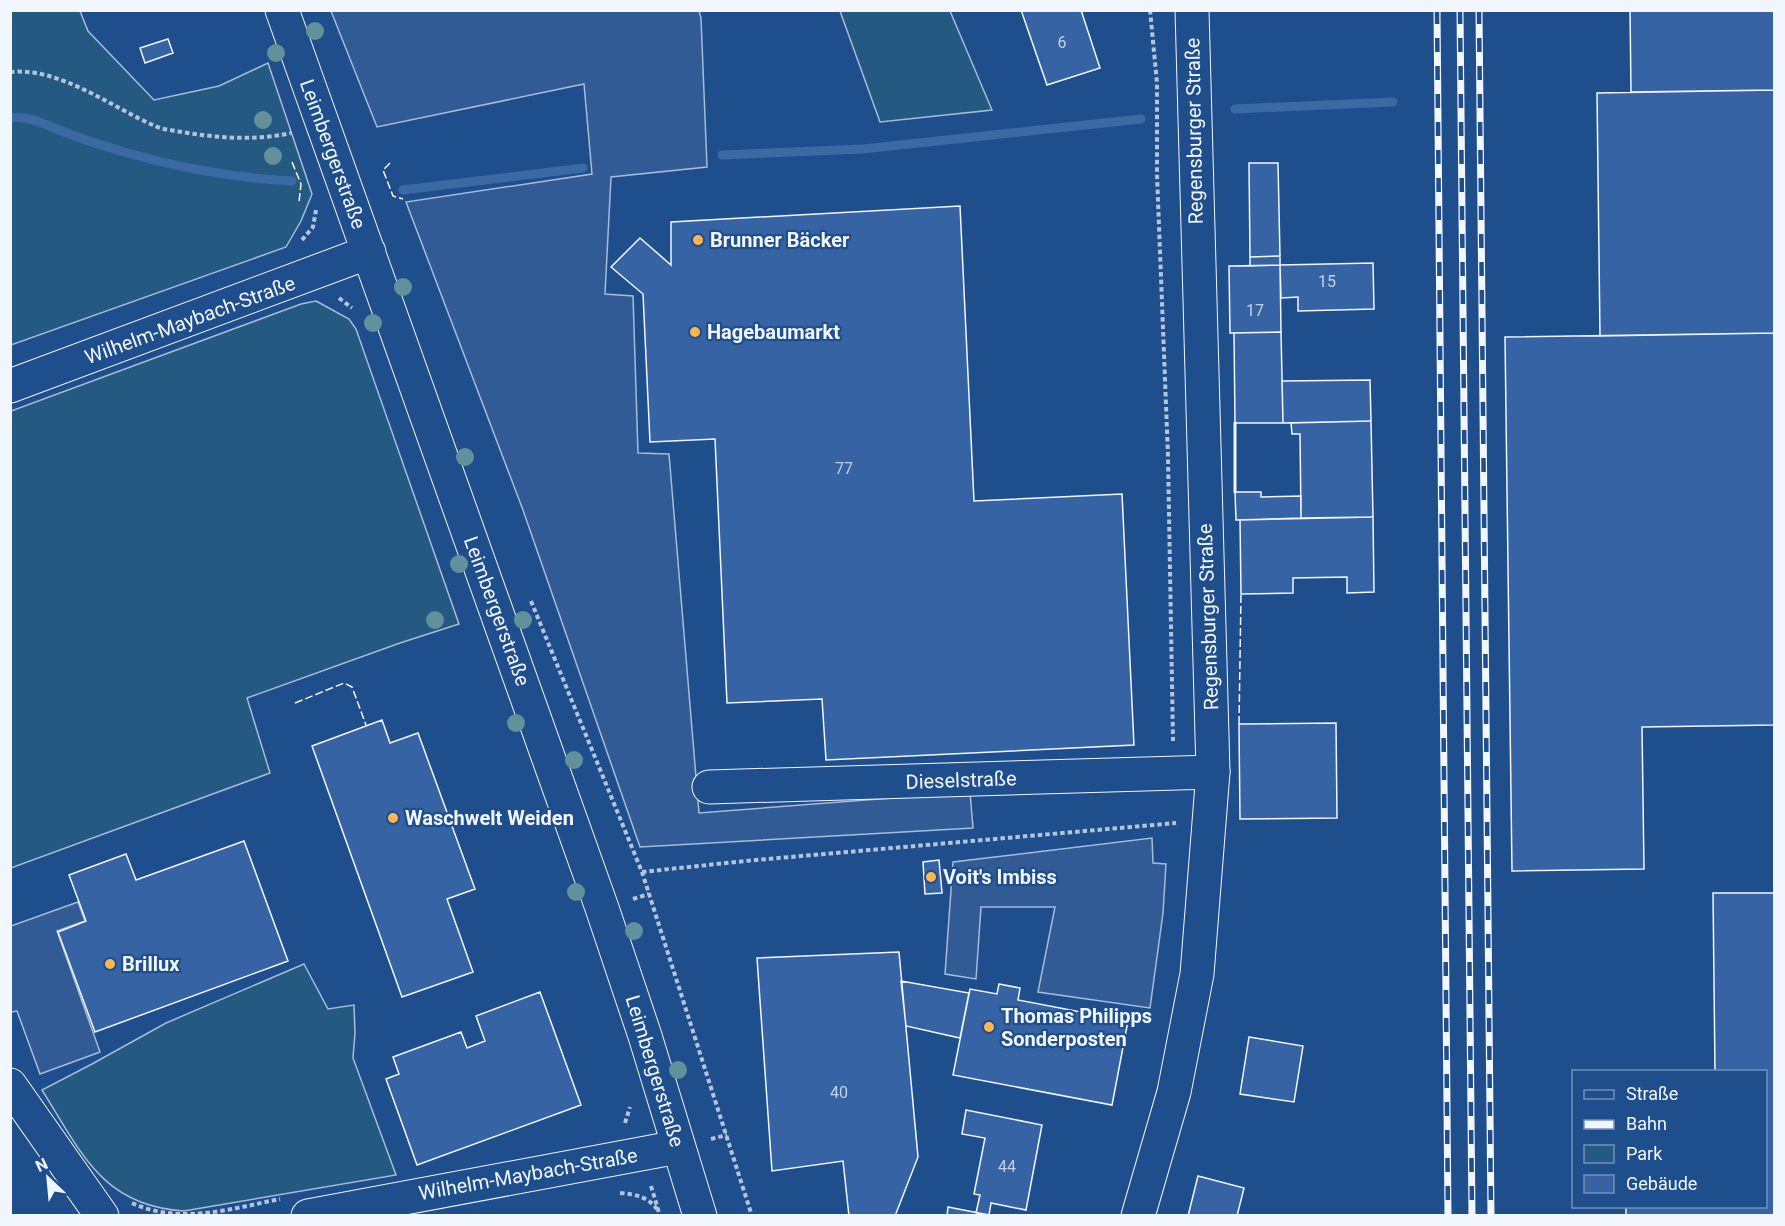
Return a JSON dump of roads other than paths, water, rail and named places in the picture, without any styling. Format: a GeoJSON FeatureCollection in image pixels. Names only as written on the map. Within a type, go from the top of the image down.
{"type":"FeatureCollection","features":[{"type":"Feature","properties":{"kind":"street","name":"Leimbergerstraße"},"geometry":{"type":"LineString","coordinates":[[282,10],[602,908],[645,1036],[700,1215]]}},
{"type":"Feature","properties":{"kind":"street","name":"Regensburger Straße"},"geometry":{"type":"LineString","coordinates":[[1137,1215],[1174,1092],[1197,974],[1212,772],[1192,10]]}},
{"type":"Feature","properties":{"kind":"street","name":"Wilhelm-Maybach-Straße"},"geometry":{"type":"LineString","coordinates":[[10,386],[369,252]]}},
{"type":"Feature","properties":{"kind":"street","name":"Dieselstraße"},"geometry":{"type":"LineString","coordinates":[[709,788],[1212,772]]}},
{"type":"Feature","properties":{"kind":"street"},"geometry":{"type":"LineString","coordinates":[[10,1085],[116,1209]]}},
{"type":"Feature","properties":{"kind":"street","name":"Wilhelm-Maybach-Straße"},"geometry":{"type":"LineString","coordinates":[[296,1207],[678,1147]]}},
{"type":"Feature","properties":{"kind":"waterway"},"geometry":{"type":"LineString","coordinates":[[1235,109],[1393,102]]}},
{"type":"Feature","properties":{"kind":"waterway"},"geometry":{"type":"LineString","coordinates":[[10,118],[33,120],[88,141],[165,163],[228,175],[292,181]]}},
{"type":"Feature","properties":{"kind":"waterway"},"geometry":{"type":"LineString","coordinates":[[722,155],[863,149],[1141,119]]}},
{"type":"Feature","properties":{"kind":"waterway"},"geometry":{"type":"LineString","coordinates":[[403,190],[583,168]]}},
{"type":"Feature","properties":{"kind":"railway"},"geometry":{"type":"LineString","coordinates":[[1437,10],[1448,1216]]}},
{"type":"Feature","properties":{"kind":"railway"},"geometry":{"type":"LineString","coordinates":[[1460,10],[1472,1216]]}},
{"type":"Feature","properties":{"kind":"railway"},"geometry":{"type":"LineString","coordinates":[[1479,10],[1491,1216]]}},
{"type":"Feature","properties":{"kind":"place","name":"Brunner Bäcker"},"geometry":{"type":"Point","coordinates":[698,240]}},
{"type":"Feature","properties":{"kind":"place","name":"Hagebaumarkt"},"geometry":{"type":"Point","coordinates":[695,332]}},
{"type":"Feature","properties":{"kind":"place","name":"Waschwelt Weiden"},"geometry":{"type":"Point","coordinates":[393,818]}},
{"type":"Feature","properties":{"kind":"place","name":"Voit's Imbiss"},"geometry":{"type":"Point","coordinates":[931,877]}},
{"type":"Feature","properties":{"kind":"place","name":"Brillux"},"geometry":{"type":"Point","coordinates":[110,964]}},
{"type":"Feature","properties":{"kind":"place","name":"Thomas Philipps Sonderposten"},"geometry":{"type":"Point","coordinates":[989,1027]}}]}
